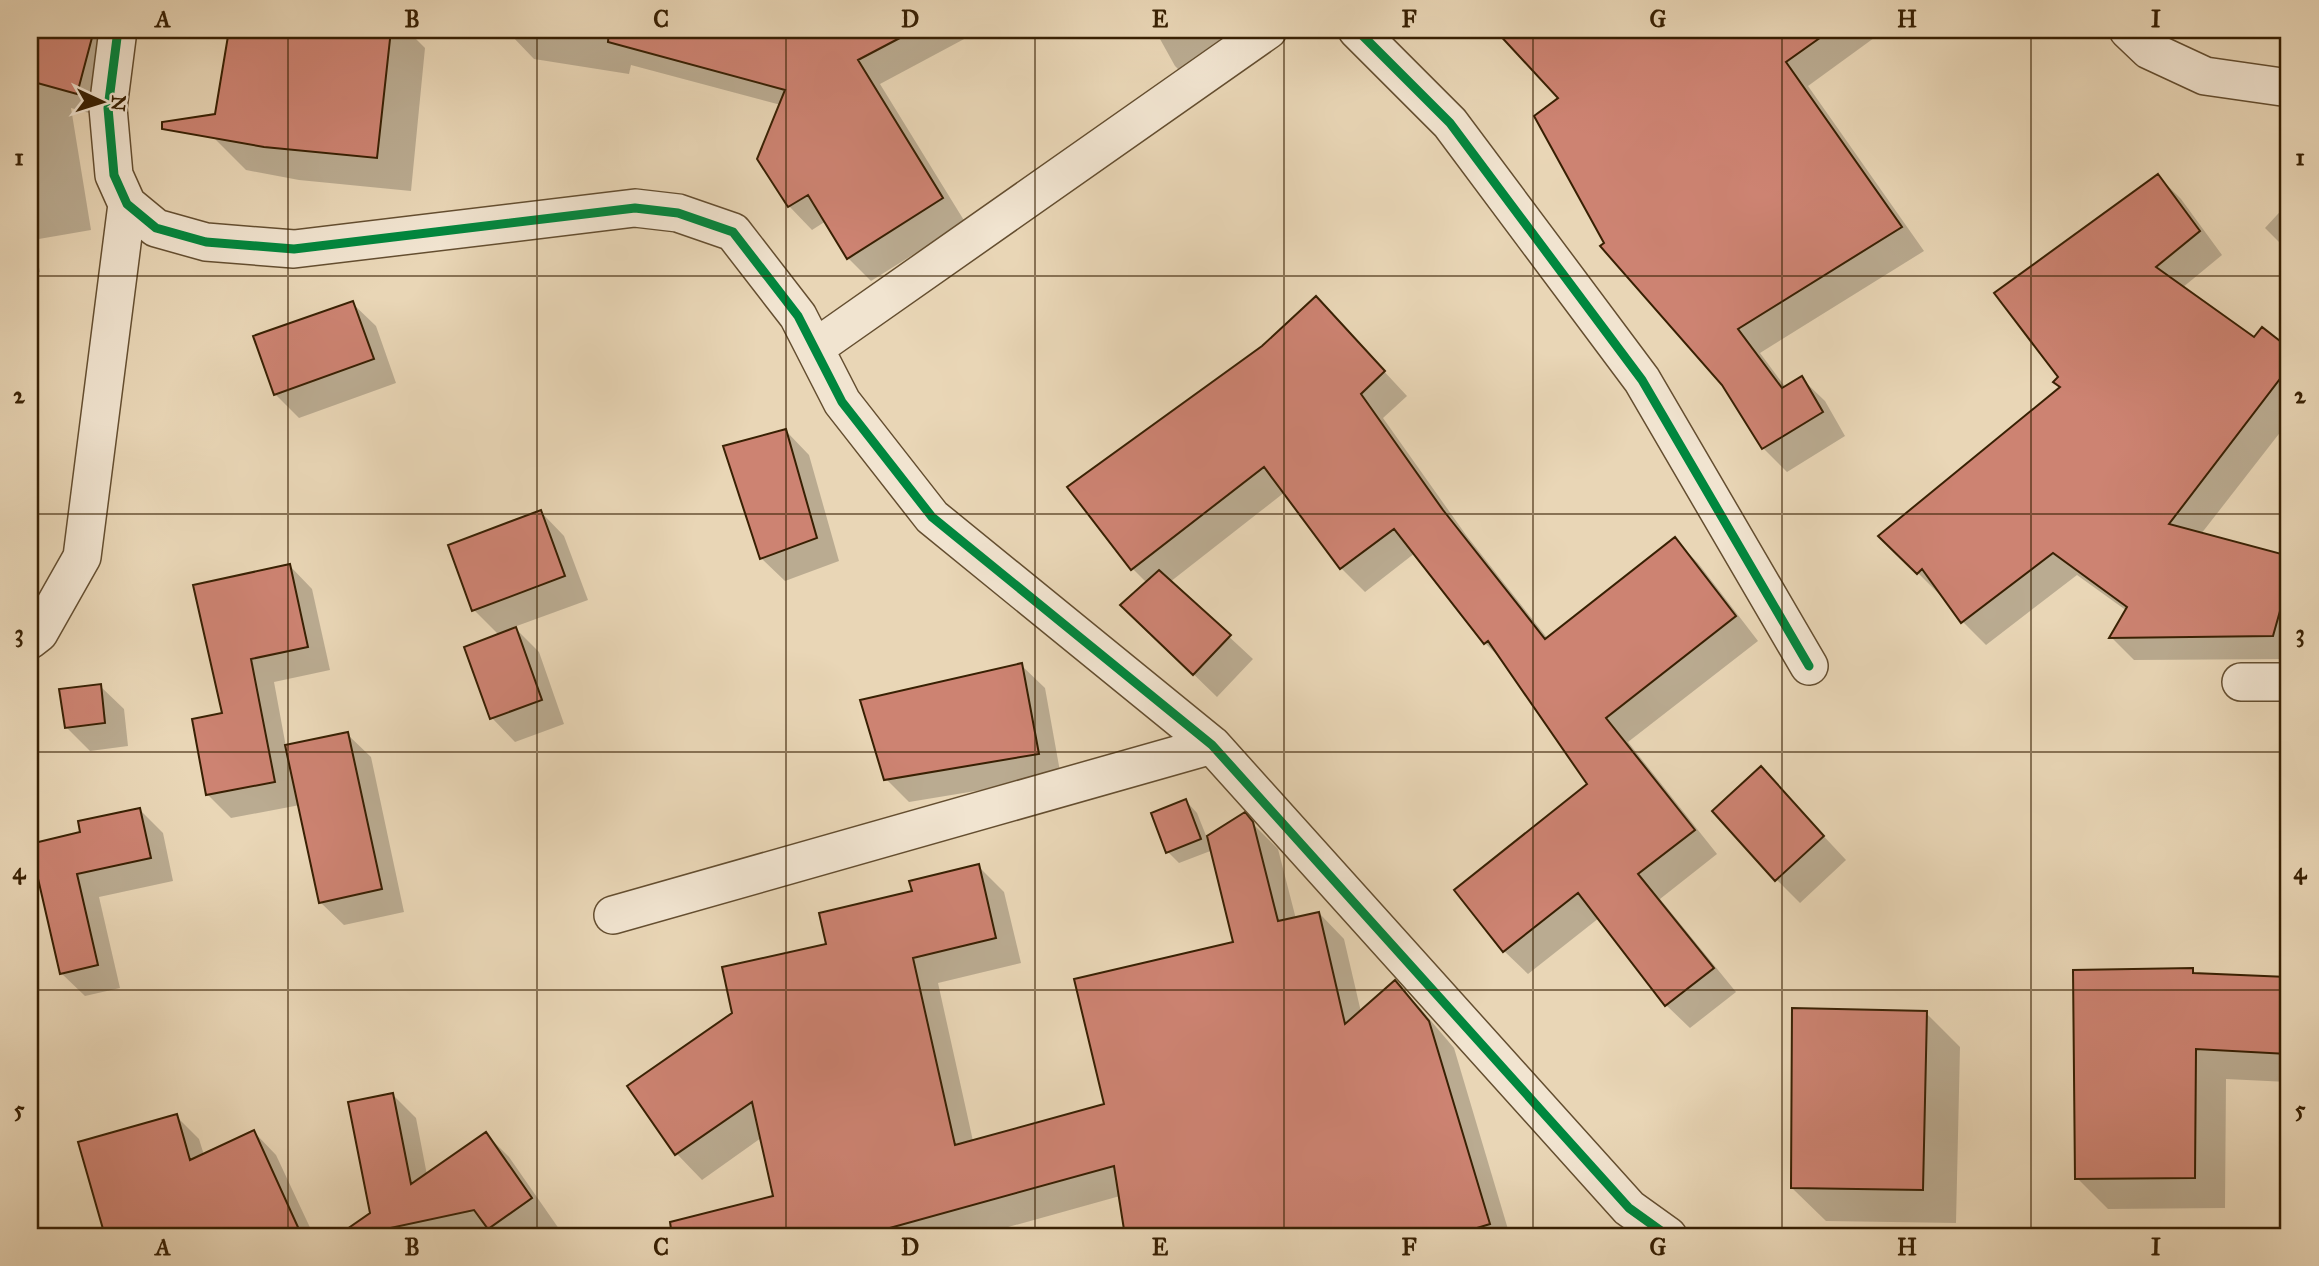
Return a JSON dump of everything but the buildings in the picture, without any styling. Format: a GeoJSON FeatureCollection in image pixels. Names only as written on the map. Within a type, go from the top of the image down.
{"type":"FeatureCollection","features":[{"type":"Feature","properties":{"kind":"street"},"geometry":{"type":"LineString","coordinates":[[118,30],[108,108],[114,175],[127,204],[156,228],[206,242],[294,249],[635,208],[678,214],[733,233],[798,316],[842,402],[932,517],[1212,745],[1629,1208],[1668,1236]]}},
{"type":"Feature","properties":{"kind":"street"},"geometry":{"type":"LineString","coordinates":[[815,348],[1268,30]]}},
{"type":"Feature","properties":{"kind":"street"},"geometry":{"type":"LineString","coordinates":[[1357,30],[1450,122],[1642,380],[1809,666]]}},
{"type":"Feature","properties":{"kind":"street"},"geometry":{"type":"LineString","coordinates":[[2128,30],[2149,50],[2205,76],[2289,88]]}},
{"type":"Feature","properties":{"kind":"street"},"geometry":{"type":"LineString","coordinates":[[30,640],[39,633],[82,557],[127,204]]}},
{"type":"Feature","properties":{"kind":"street"},"geometry":{"type":"LineString","coordinates":[[2241,682],[2289,682]]}},
{"type":"Feature","properties":{"kind":"street"},"geometry":{"type":"LineString","coordinates":[[613,915],[1212,745]]}},
{"type":"Feature","properties":{"kind":"cycle path"},"geometry":{"type":"LineString","coordinates":[[118,30],[108,108],[114,175],[127,204],[156,228],[206,242],[294,249],[635,208],[678,213],[733,232],[798,316],[842,402],[932,517],[1212,745],[1629,1208],[1668,1236]]}},
{"type":"Feature","properties":{"kind":"cycle path"},"geometry":{"type":"LineString","coordinates":[[1357,30],[1450,123],[1642,380],[1809,666]]}}]}
